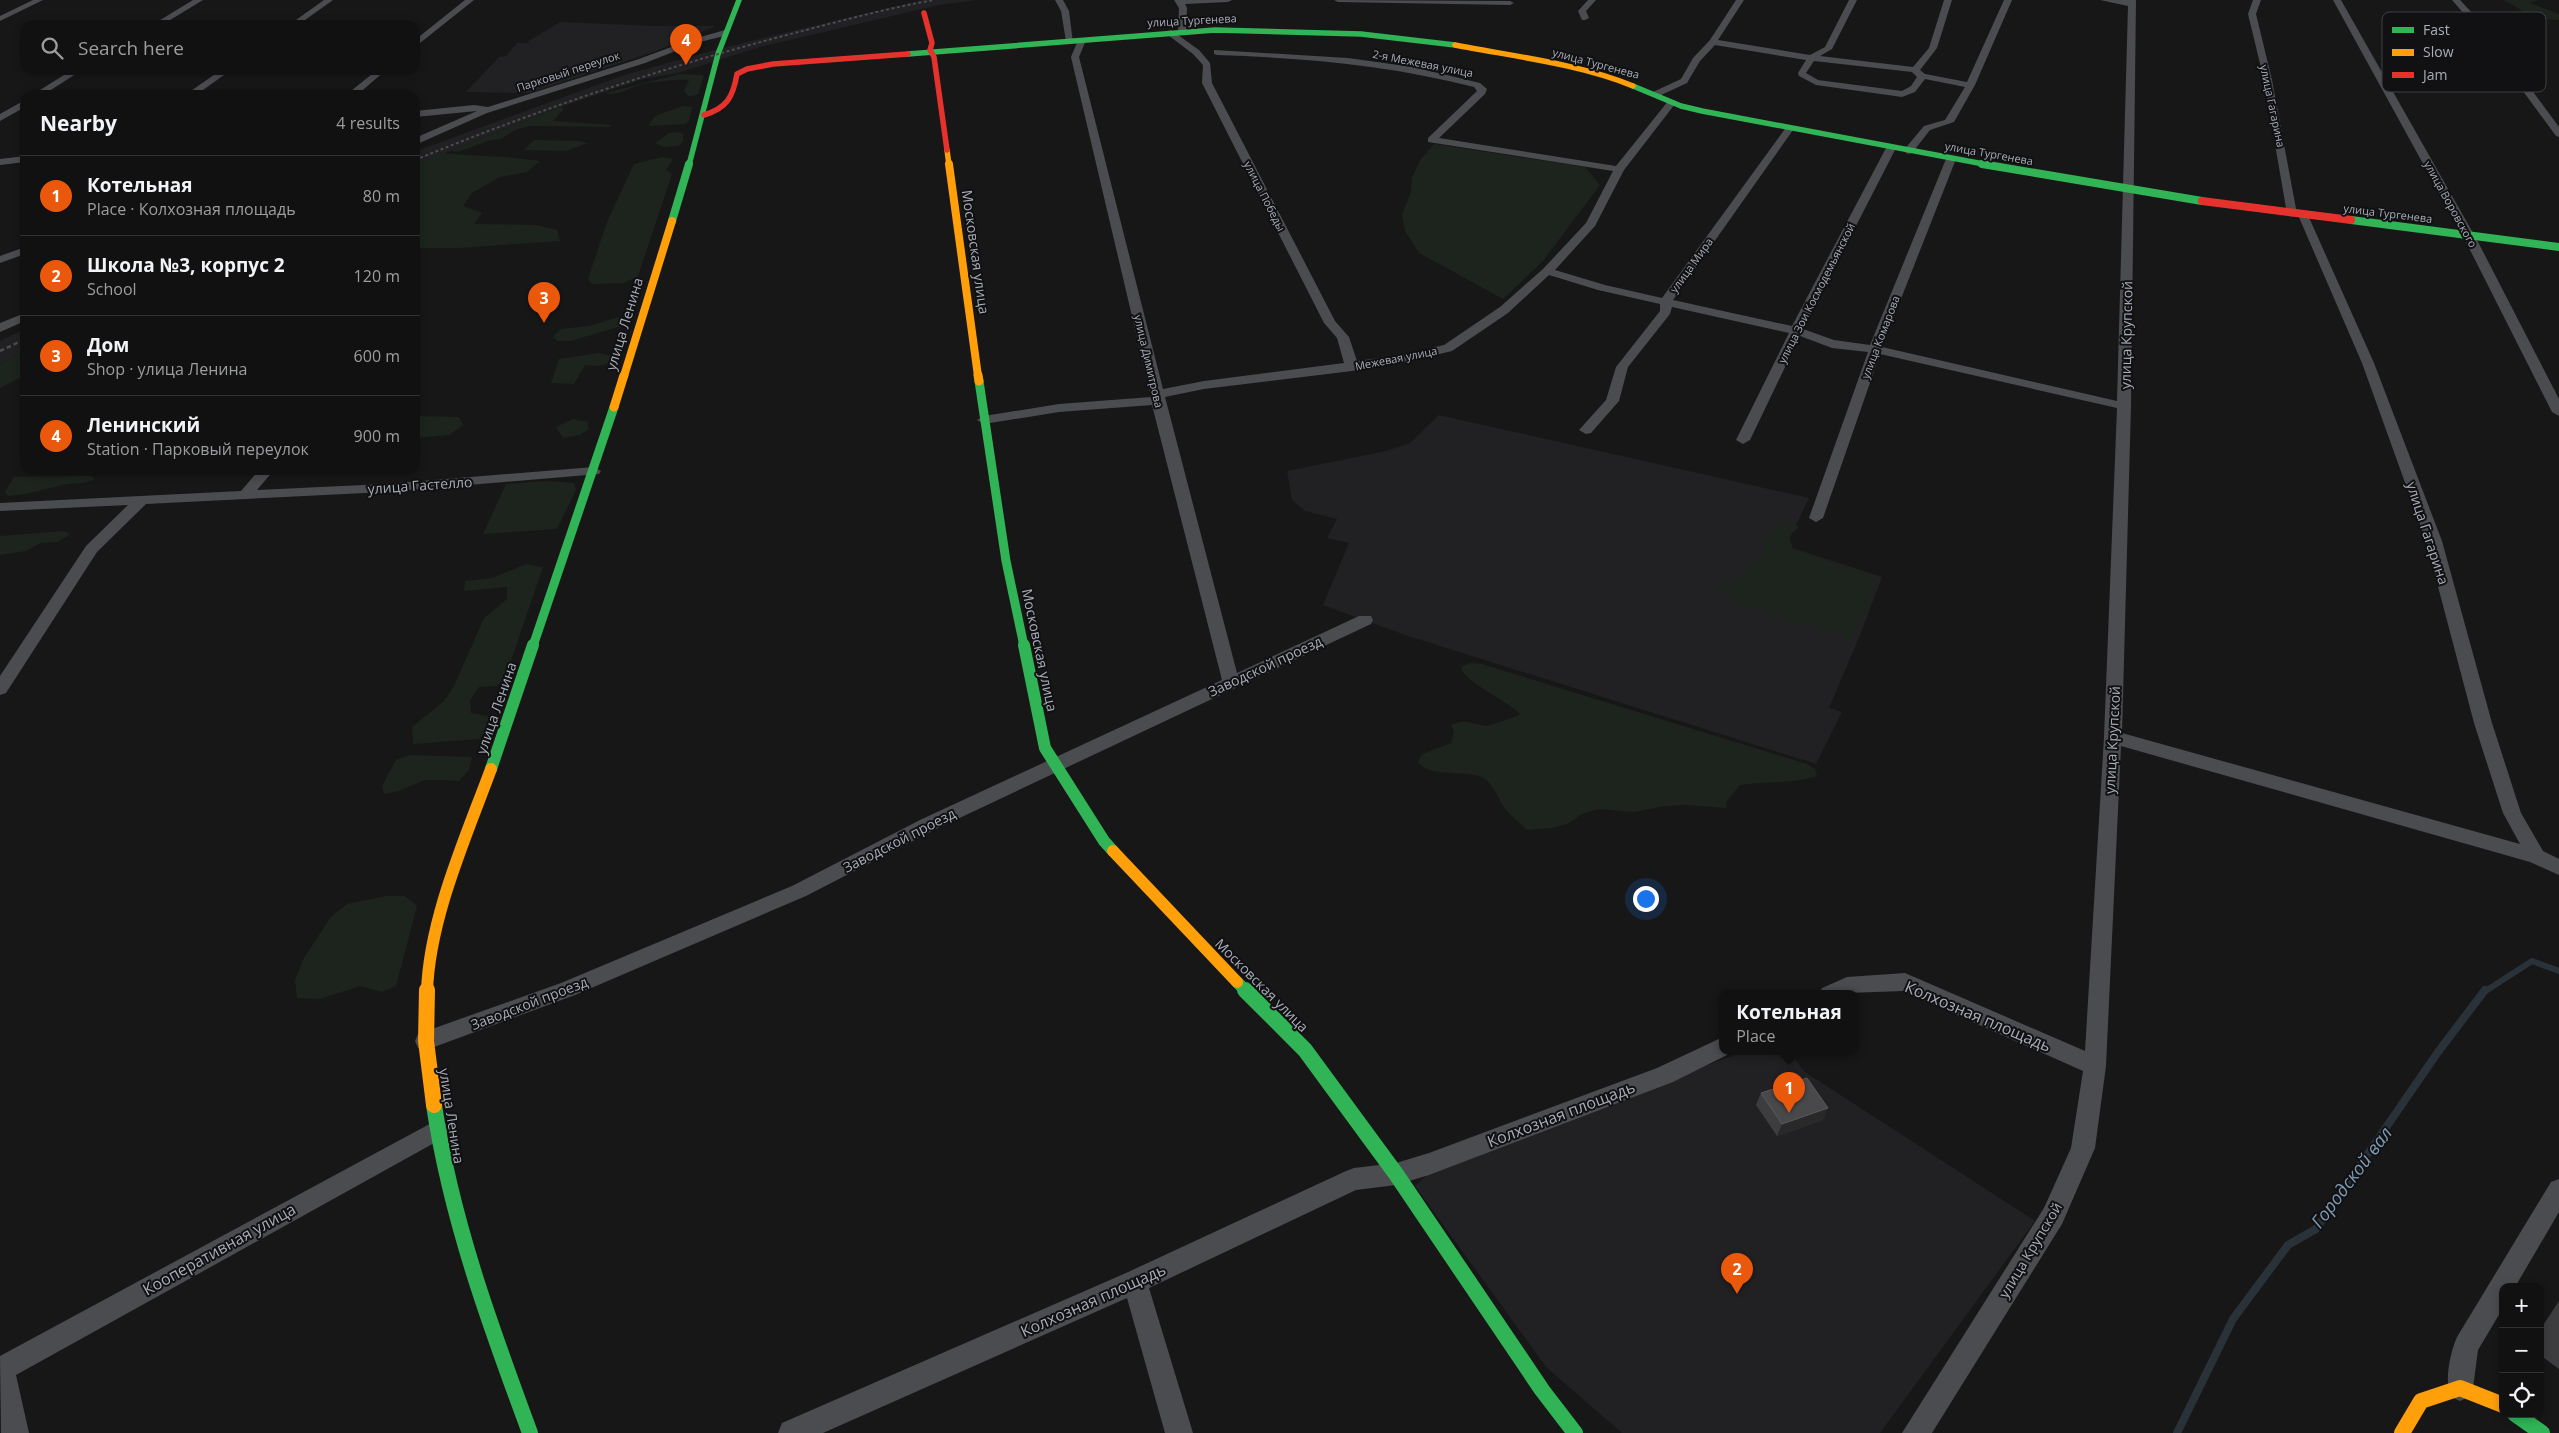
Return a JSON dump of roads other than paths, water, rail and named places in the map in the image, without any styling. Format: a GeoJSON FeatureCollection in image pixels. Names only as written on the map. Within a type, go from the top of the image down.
{"type":"FeatureCollection","features":[{"type":"Feature","properties":{"kind":"street"},"geometry":{"type":"LineString","coordinates":[[0,19],[39,0]]}},
{"type":"Feature","properties":{"kind":"street"},"geometry":{"type":"LineString","coordinates":[[165,20],[199,0]]}},
{"type":"Feature","properties":{"kind":"street"},"geometry":{"type":"LineString","coordinates":[[300,20],[329,0]]}},
{"type":"Feature","properties":{"kind":"street"},"geometry":{"type":"LineString","coordinates":[[420,40],[470,0]]}},
{"type":"Feature","properties":{"kind":"street","name":"улица Ленина"},"geometry":{"type":"LineString","coordinates":[[530,1433],[481,1302],[448,1186],[437,1130],[426,1041],[428,968],[446,893],[594,471],[704,115],[718,54],[739,0]]}},
{"type":"Feature","properties":{"kind":"street","name":"улица Димитрова"},"geometry":{"type":"LineString","coordinates":[[1060,0],[1076,40],[1075,56],[1158,398],[1230,683]]}},
{"type":"Feature","properties":{"kind":"street"},"geometry":{"type":"LineString","coordinates":[[1177,32],[1184,15],[1179,1],[1228,0]]}},
{"type":"Feature","properties":{"kind":"street"},"geometry":{"type":"LineString","coordinates":[[1338,0],[1510,3]]}},
{"type":"Feature","properties":{"kind":"street"},"geometry":{"type":"LineString","coordinates":[[1585,18],[1582,11],[1592,0]]}},
{"type":"Feature","properties":{"kind":"street"},"geometry":{"type":"LineString","coordinates":[[1656,94],[1684,82],[1696,60],[1713,42],[1740,0]]}},
{"type":"Feature","properties":{"kind":"street"},"geometry":{"type":"LineString","coordinates":[[1853,0],[1828,49],[1811,58],[1802,73],[1807,79],[1816,82],[1902,94],[1910,93],[1922,66],[1932,50],[1948,0]]}},
{"type":"Feature","properties":{"kind":"street"},"geometry":{"type":"LineString","coordinates":[[1908,151],[1927,128],[1949,122],[1970,85],[2008,0]]}},
{"type":"Feature","properties":{"kind":"street"},"geometry":{"type":"LineString","coordinates":[[2104,0],[2131,2]]}},
{"type":"Feature","properties":{"kind":"street","name":"улица Гагарина"},"geometry":{"type":"LineString","coordinates":[[2257,0],[2252,14],[2298,215],[2368,363],[2434,540],[2483,723],[2509,804],[2536,856]]}},
{"type":"Feature","properties":{"kind":"street","name":"улица Воровского"},"geometry":{"type":"LineString","coordinates":[[2337,0],[2382,81]]}},
{"type":"Feature","properties":{"kind":"street"},"geometry":{"type":"LineString","coordinates":[[2456,0],[2467,12]]}},
{"type":"Feature","properties":{"kind":"street","name":"улица Крупской"},"geometry":{"type":"LineString","coordinates":[[1916,1433],[2053,1216],[2082,1148],[2095,1066],[2113,736],[2124,406],[2131,2]]}},
{"type":"Feature","properties":{"kind":"street","name":"Московская улица"},"geometry":{"type":"LineString","coordinates":[[924,13],[932,43],[930,50],[934,57],[984,420],[1006,560],[1045,748],[1104,841],[1176,920],[1305,1050],[1396,1174]]}},
{"type":"Feature","properties":{"kind":"street","name":"улица Тургенева"},"geometry":{"type":"LineString","coordinates":[[704,115],[715,113],[730,105],[734,100],[737,74],[747,69],[773,64],[930,50],[1177,32],[1266,30],[1413,39],[1477,48],[1619,80],[1672,102],[1702,111],[1951,159],[2128,190],[2298,215],[2559,247]]}},
{"type":"Feature","properties":{"kind":"street","name":"улица Победы"},"geometry":{"type":"LineString","coordinates":[[1177,32],[1207,65],[1208,83],[1330,323],[1343,337],[1352,366]]}},
{"type":"Feature","properties":{"kind":"street","name":"Парковый переулок"},"geometry":{"type":"LineString","coordinates":[[420,113],[474,108],[488,110],[665,53],[700,38],[725,33]]}},
{"type":"Feature","properties":{"kind":"street"},"geometry":{"type":"LineString","coordinates":[[1713,42],[1919,73],[1970,85]]}},
{"type":"Feature","properties":{"kind":"street","name":"2-я Межевая улица"},"geometry":{"type":"LineString","coordinates":[[1217,52],[1330,57],[1415,71],[1477,85],[1482,89],[1482,92],[1431,140],[1618,168]]}},
{"type":"Feature","properties":{"kind":"street"},"geometry":{"type":"LineString","coordinates":[[45,90],[70,75]]}},
{"type":"Feature","properties":{"kind":"street"},"geometry":{"type":"LineString","coordinates":[[197,90],[220,75]]}},
{"type":"Feature","properties":{"kind":"street"},"geometry":{"type":"LineString","coordinates":[[357,90],[376,75]]}},
{"type":"Feature","properties":{"kind":"street","name":"улица Воровского"},"geometry":{"type":"LineString","coordinates":[[2388,92],[2468,236],[2559,412]]}},
{"type":"Feature","properties":{"kind":"street"},"geometry":{"type":"LineString","coordinates":[[2528,92],[2559,134]]}},
{"type":"Feature","properties":{"kind":"street","name":"Межевая улица"},"geometry":{"type":"LineString","coordinates":[[984,420],[1059,408],[1158,398],[1204,385],[1402,359],[1448,348],[1504,310],[1547,271],[1590,224],[1618,168],[1672,102]]}},
{"type":"Feature","properties":{"kind":"street"},"geometry":{"type":"LineString","coordinates":[[0,118],[20,106]]}},
{"type":"Feature","properties":{"kind":"street"},"geometry":{"type":"LineString","coordinates":[[420,140],[488,110]]}},
{"type":"Feature","properties":{"kind":"street","name":"улица Мира"},"geometry":{"type":"LineString","coordinates":[[1586,430],[1612,401],[1622,367],[1666,311],[1666,301],[1790,128]]}},
{"type":"Feature","properties":{"kind":"street","name":"улица Зои Космодемьянской"},"geometry":{"type":"LineString","coordinates":[[1743,440],[1796,331],[1891,148]]}},
{"type":"Feature","properties":{"kind":"street","name":"улица Комарова"},"geometry":{"type":"LineString","coordinates":[[1816,518],[1875,349],[1951,159]]}},
{"type":"Feature","properties":{"kind":"street"},"geometry":{"type":"LineString","coordinates":[[0,162],[20,160]]}},
{"type":"Feature","properties":{"kind":"street"},"geometry":{"type":"LineString","coordinates":[[0,260],[20,252]]}},
{"type":"Feature","properties":{"kind":"street"},"geometry":{"type":"LineString","coordinates":[[1547,271],[1602,288],[1796,331],[1832,344],[1875,349],[2124,406]]}},
{"type":"Feature","properties":{"kind":"street"},"geometry":{"type":"LineString","coordinates":[[0,328],[20,319]]}},
{"type":"Feature","properties":{"kind":"street","name":"улица Гастелло"},"geometry":{"type":"LineString","coordinates":[[0,507],[385,488],[594,471]]}},
{"type":"Feature","properties":{"kind":"street"},"geometry":{"type":"LineString","coordinates":[[245,495],[263,475]]}},
{"type":"Feature","properties":{"kind":"street"},"geometry":{"type":"LineString","coordinates":[[0,689],[91,549],[142,500]]}},
{"type":"Feature","properties":{"kind":"street","name":"Заводской проезд"},"geometry":{"type":"LineString","coordinates":[[426,1041],[568,989],[799,891],[927,825],[1365,620]]}},
{"type":"Feature","properties":{"kind":"street"},"geometry":{"type":"LineString","coordinates":[[2113,736],[2536,856],[2559,868]]}},
{"type":"Feature","properties":{"kind":"street","name":"Колхозная площадь"},"geometry":{"type":"LineString","coordinates":[[1838,990],[1847,986],[1905,982],[2095,1066]]}},
{"type":"Feature","properties":{"kind":"street","name":"Колхозная площадь"},"geometry":{"type":"LineString","coordinates":[[792,1433],[1135,1282],[1354,1179],[1396,1174],[1429,1164],[1665,1075],[1719,1048]]}},
{"type":"Feature","properties":{"kind":"street","name":"Кооперативная улица"},"geometry":{"type":"LineString","coordinates":[[15,1433],[1,1369],[437,1130]]}},
{"type":"Feature","properties":{"kind":"street"},"geometry":{"type":"LineString","coordinates":[[1396,1174],[1542,1390],[1575,1433]]}},
{"type":"Feature","properties":{"kind":"street"},"geometry":{"type":"LineString","coordinates":[[2460,1388],[2466,1346],[2559,1190]]}},
{"type":"Feature","properties":{"kind":"street"},"geometry":{"type":"LineString","coordinates":[[1135,1282],[1179,1433]]}},
{"type":"Feature","properties":{"kind":"street"},"geometry":{"type":"LineString","coordinates":[[2402,1433],[2421,1401],[2460,1388],[2499,1403]]}},
{"type":"Feature","properties":{"kind":"street"},"geometry":{"type":"LineString","coordinates":[[2521,1418],[2542,1433]]}},
{"type":"Feature","properties":{"kind":"waterway","name":"Городской вал"},"geometry":{"type":"LineString","coordinates":[[2484,992],[2532,961],[2559,971]]}},
{"type":"Feature","properties":{"kind":"waterway","name":"Городской вал"},"geometry":{"type":"LineString","coordinates":[[2177,1433],[2233,1319],[2288,1245],[2316,1229],[2438,1052],[2485,990]]}},
{"type":"Feature","properties":{"kind":"railway"},"geometry":{"type":"LineString","coordinates":[[420,158],[551,108],[690,62],[839,21],[934,0]]}},
{"type":"Feature","properties":{"kind":"railway"},"geometry":{"type":"LineString","coordinates":[[0,351],[20,341]]}},
{"type":"Feature","properties":{"kind":"place","name":"Ленинский"},"geometry":{"type":"Point","coordinates":[686,65]}},
{"type":"Feature","properties":{"kind":"place","name":"Дом"},"geometry":{"type":"Point","coordinates":[544,323]}},
{"type":"Feature","properties":{"kind":"place","name":"Котельная"},"geometry":{"type":"Point","coordinates":[1789,1113]}},
{"type":"Feature","properties":{"kind":"place","name":"Школа №3, корпус 2"},"geometry":{"type":"Point","coordinates":[1737,1294]}}]}
